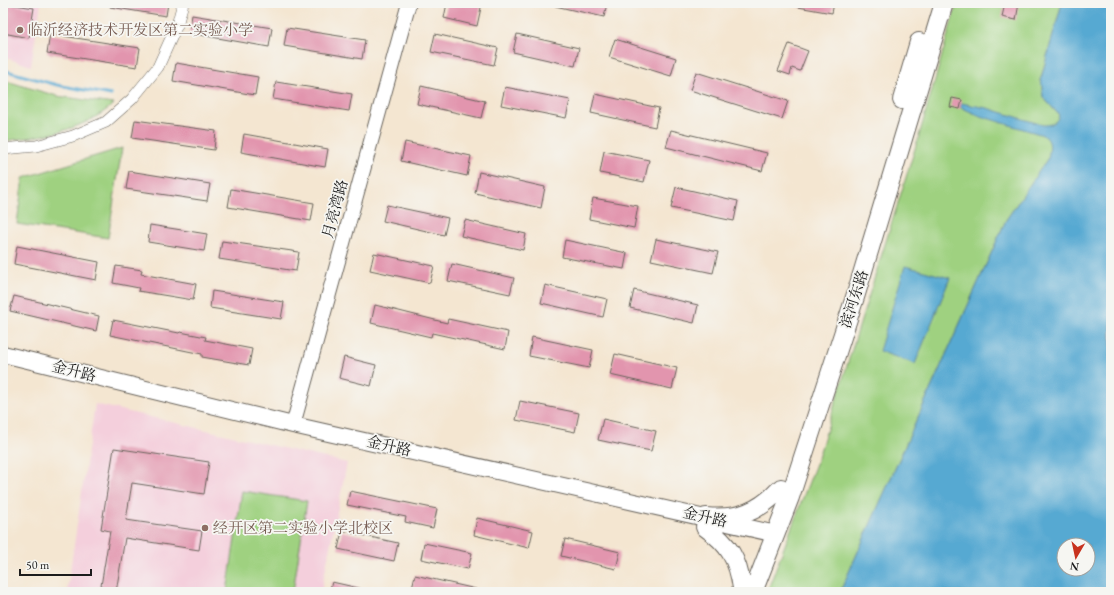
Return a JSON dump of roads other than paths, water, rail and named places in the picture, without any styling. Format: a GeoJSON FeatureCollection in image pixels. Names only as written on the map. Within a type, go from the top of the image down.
{"type":"FeatureCollection","features":[{"type":"Feature","properties":{"kind":"main road","name":"滨河东路"},"geometry":{"type":"LineString","coordinates":[[768,538],[780,488],[844,291],[931,3]]}},
{"type":"Feature","properties":{"kind":"main road","name":"滨河东路"},"geometry":{"type":"LineString","coordinates":[[745,591],[768,538],[790,496],[856,294],[944,3]]}},
{"type":"Feature","properties":{"kind":"main road","name":"金升路"},"geometry":{"type":"LineString","coordinates":[[3,354],[293,425],[768,538]]}},
{"type":"Feature","properties":{"kind":"main road","name":"金升路"},"geometry":{"type":"LineString","coordinates":[[3,364],[291,434],[705,522]]}},
{"type":"Feature","properties":{"kind":"main road"},"geometry":{"type":"LineString","coordinates":[[745,591],[735,559],[727,546],[705,522],[747,513],[766,502],[780,488]]}},
{"type":"Feature","properties":{"kind":"street"},"geometry":{"type":"LineString","coordinates":[[3,149],[36,146],[73,136],[106,122],[132,99],[158,67],[177,25],[183,3]]}},
{"type":"Feature","properties":{"kind":"street","name":"月亮湾路"},"geometry":{"type":"LineString","coordinates":[[293,425],[409,3]]}},
{"type":"Feature","properties":{"kind":"water"},"geometry":{"type":"Polygon","coordinates":[[[1062,3],[1111,3],[1111,592],[840,592],[1006,220],[1048,158],[1050,148],[1049,142],[1043,135],[980,116],[960,107],[961,103],[987,108],[1043,125],[1051,124],[1057,120],[1059,115],[1043,97],[1041,78],[1062,3]]]}},
{"type":"Feature","properties":{"kind":"water"},"geometry":{"type":"Polygon","coordinates":[[[905,266],[950,278],[915,364],[879,351],[905,266]]]}},
{"type":"Feature","properties":{"kind":"waterway"},"geometry":{"type":"LineString","coordinates":[[3,70],[57,85],[111,95]]}},
{"type":"Feature","properties":{"kind":"place","name":"临沂经济技术开发区第二实验小学"},"geometry":{"type":"Point","coordinates":[20,30]}},
{"type":"Feature","properties":{"kind":"place","name":"经开区第二实验小学北校区"},"geometry":{"type":"Point","coordinates":[205,528]}}]}
